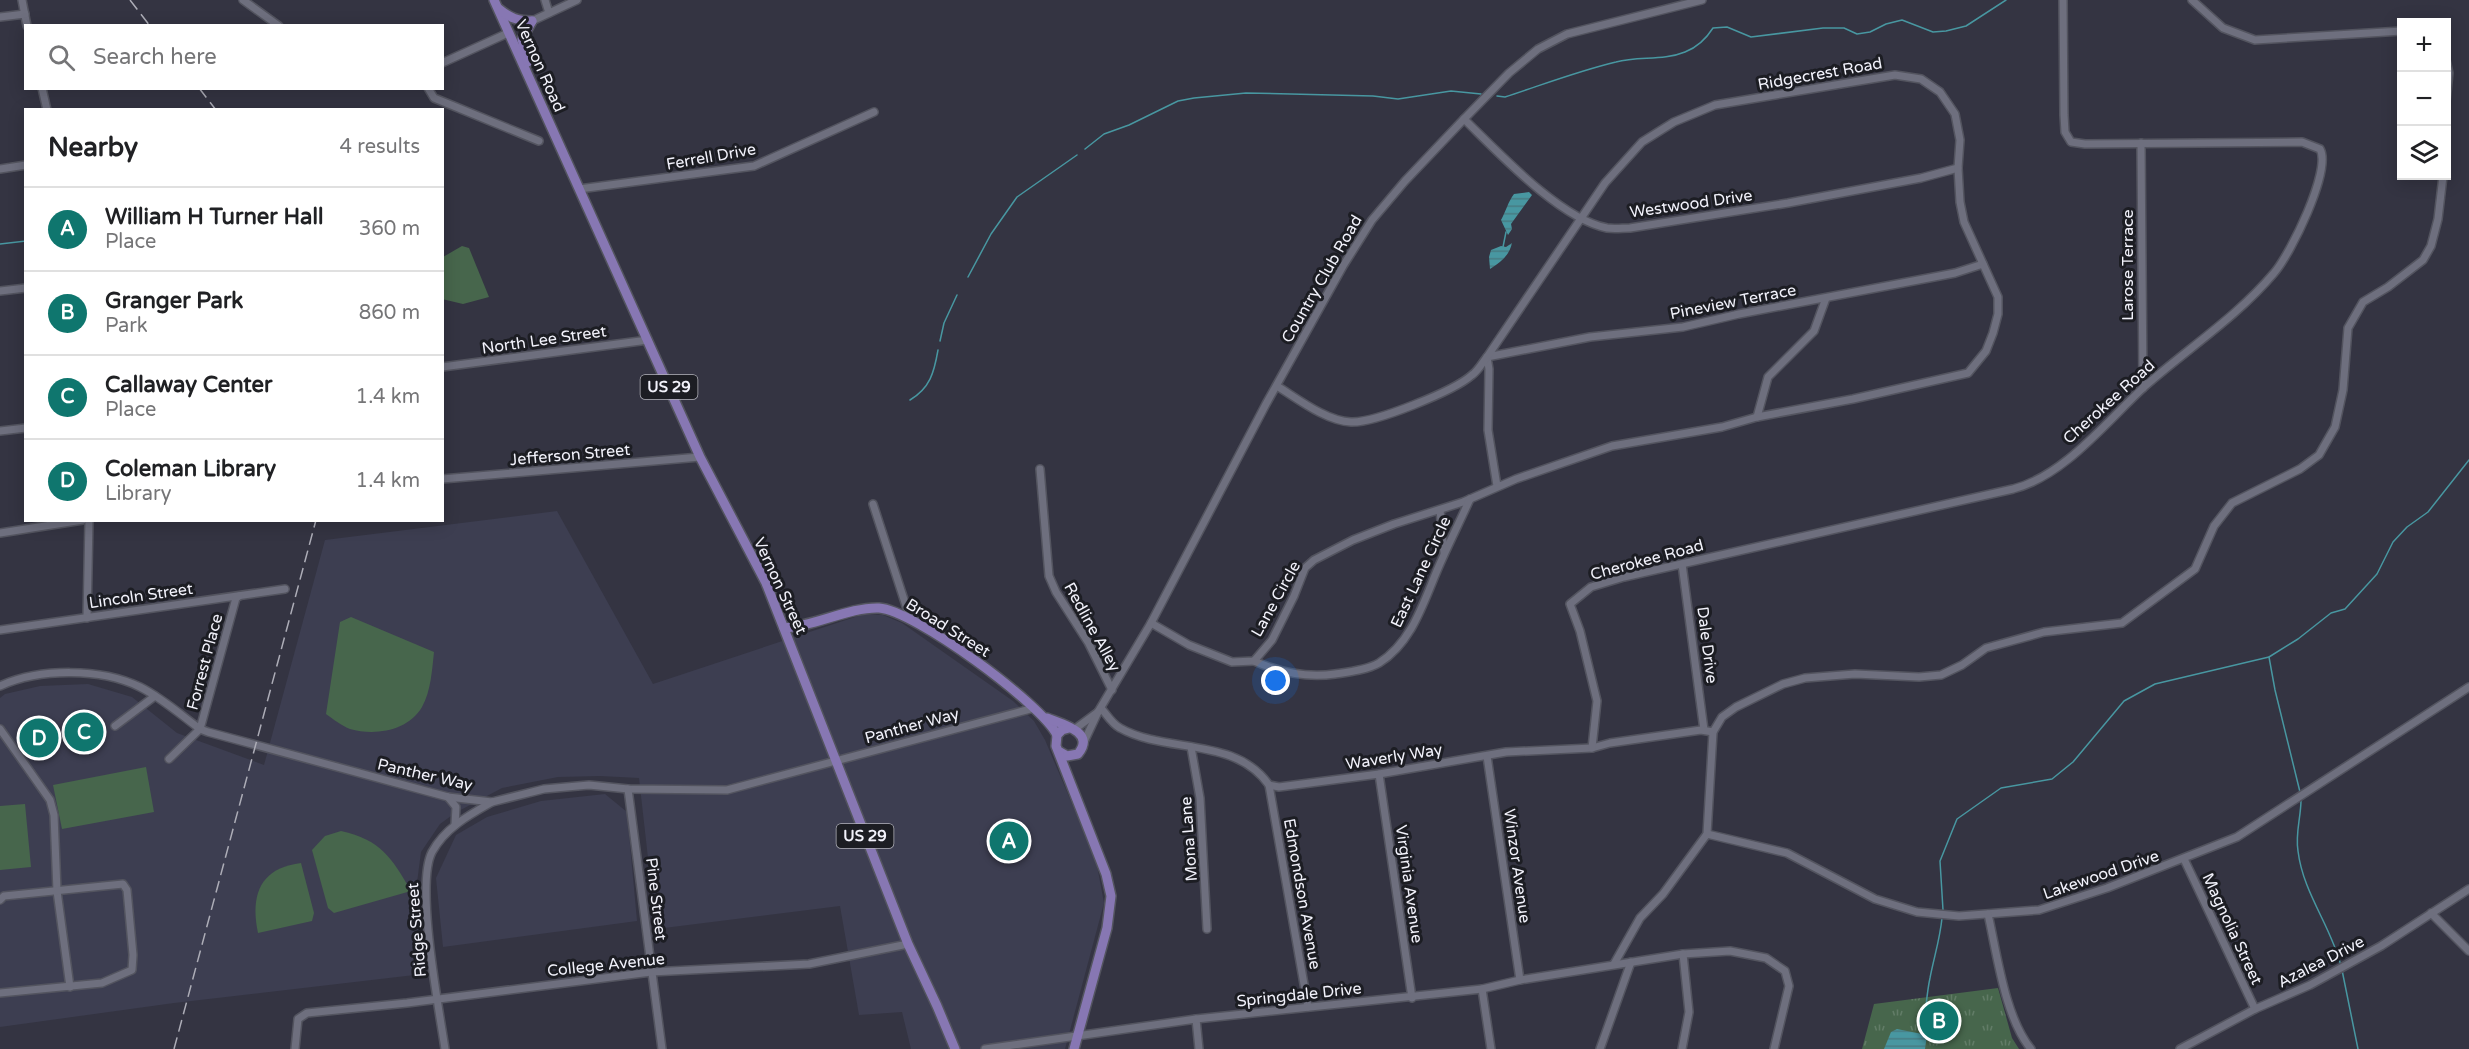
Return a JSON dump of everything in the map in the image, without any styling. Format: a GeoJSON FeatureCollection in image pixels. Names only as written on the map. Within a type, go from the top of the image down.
{"type":"FeatureCollection","features":[{"type":"Feature","properties":{"kind":"main road"},"geometry":{"type":"LineString","coordinates":[[496,4],[509,17],[520,21],[532,21],[522,39],[534,87]]}},
{"type":"Feature","properties":{"kind":"main road","name":"Vernon Road"},"geometry":{"type":"LineString","coordinates":[[496,4],[559,144]]}},
{"type":"Feature","properties":{"kind":"main road","name":"Vernon Street"},"geometry":{"type":"LineString","coordinates":[[559,144],[700,457],[766,583],[908,944],[955,1049]]}},
{"type":"Feature","properties":{"kind":"main road","name":"Broad Street"},"geometry":{"type":"LineString","coordinates":[[784,628],[800,627],[870,609],[891,610],[910,618],[992,674],[1034,708],[1057,735]]}},
{"type":"Feature","properties":{"kind":"main road","name":"Broad Street"},"geometry":{"type":"LineString","coordinates":[[1044,718],[1072,728]]}},
{"type":"Feature","properties":{"kind":"main road"},"geometry":{"type":"LineString","coordinates":[[1060,752],[1067,756],[1081,751],[1083,744],[1080,733],[1072,728],[1062,730],[1057,735],[1056,746],[1108,881],[1111,902],[1107,928],[1074,1049]]}},
{"type":"Feature","properties":{"kind":"main road"},"geometry":{"type":"LineString","coordinates":[[1074,755],[1072,766],[1076,793]]}},
{"type":"Feature","properties":{"kind":"street"},"geometry":{"type":"LineString","coordinates":[[22,0],[27,24]]}},
{"type":"Feature","properties":{"kind":"street"},"geometry":{"type":"LineString","coordinates":[[243,0],[276,24]]}},
{"type":"Feature","properties":{"kind":"street"},"geometry":{"type":"LineString","coordinates":[[544,0],[549,13]]}},
{"type":"Feature","properties":{"kind":"street"},"geometry":{"type":"LineString","coordinates":[[532,21],[577,0]]}},
{"type":"Feature","properties":{"kind":"street","name":"Country Club Road"},"geometry":{"type":"LineString","coordinates":[[1083,744],[1334,282],[1372,220],[1464,119],[1509,73],[1538,49],[1567,34],[1702,0]]}},
{"type":"Feature","properties":{"kind":"street","name":"Cherokee Road"},"geometry":{"type":"LineString","coordinates":[[1592,748],[1597,701],[1580,631],[1570,604],[1591,587],[2025,486],[2055,468],[2240,306],[2280,265],[2298,235],[2319,180],[2324,156],[2318,147],[2302,142],[2077,144],[2071,142],[2065,132],[2063,0]]}},
{"type":"Feature","properties":{"kind":"street"},"geometry":{"type":"LineString","coordinates":[[2192,0],[2223,28],[2255,40],[2397,31]]}},
{"type":"Feature","properties":{"kind":"street"},"geometry":{"type":"LineString","coordinates":[[0,17],[25,14]]}},
{"type":"Feature","properties":{"kind":"street"},"geometry":{"type":"LineString","coordinates":[[444,62],[508,33]]}},
{"type":"Feature","properties":{"kind":"street","name":"Ridgecrest Road"},"geometry":{"type":"LineString","coordinates":[[1277,386],[1333,418],[1353,422],[1401,410],[1446,392],[1472,375],[1487,357],[1605,183],[1642,142],[1674,122],[1715,105],[1895,75],[1921,79],[1940,93],[1955,114],[1960,140],[1958,168],[1964,222],[1998,297],[1998,314],[1987,349],[1968,373],[1853,399],[1757,417],[1722,427],[1612,446],[1497,486]]}},
{"type":"Feature","properties":{"kind":"street"},"geometry":{"type":"LineString","coordinates":[[42,90],[47,108]]}},
{"type":"Feature","properties":{"kind":"street"},"geometry":{"type":"LineString","coordinates":[[429,90],[434,98],[539,141]]}},
{"type":"Feature","properties":{"kind":"street","name":"Ferrell Drive"},"geometry":{"type":"LineString","coordinates":[[579,189],[754,166],[874,112]]}},
{"type":"Feature","properties":{"kind":"street","name":"Westwood Drive"},"geometry":{"type":"LineString","coordinates":[[1464,119],[1544,194],[1582,219],[1608,228],[1630,228],[1788,203],[1921,178],[1958,168]]}},
{"type":"Feature","properties":{"kind":"street","name":"Larose Terrace"},"geometry":{"type":"LineString","coordinates":[[2141,143],[2144,388]]}},
{"type":"Feature","properties":{"kind":"street"},"geometry":{"type":"LineString","coordinates":[[0,169],[24,165]]}},
{"type":"Feature","properties":{"kind":"street"},"geometry":{"type":"LineString","coordinates":[[1614,964],[1640,918],[1663,894],[1707,834],[1713,732],[1722,717],[1736,707],[1783,684],[1805,678],[1855,674],[1919,677],[1941,675],[1962,665],[1986,648],[2044,632],[2122,623],[2195,568],[2214,526],[2232,503],[2300,469],[2319,455],[2335,427],[2343,390],[2348,328],[2363,302],[2388,287],[2423,260],[2431,246],[2438,219],[2443,180]]}},
{"type":"Feature","properties":{"kind":"street","name":"Pineview Terrace"},"geometry":{"type":"LineString","coordinates":[[1487,357],[1590,338],[1683,327],[1739,314],[1955,273],[1983,264]]}},
{"type":"Feature","properties":{"kind":"street"},"geometry":{"type":"LineString","coordinates":[[0,291],[24,288]]}},
{"type":"Feature","properties":{"kind":"street"},"geometry":{"type":"LineString","coordinates":[[1757,417],[1768,377],[1814,331],[1826,298]]}},
{"type":"Feature","properties":{"kind":"street","name":"North Lee Street"},"geometry":{"type":"LineString","coordinates":[[444,367],[648,340]]}},
{"type":"Feature","properties":{"kind":"street"},"geometry":{"type":"LineString","coordinates":[[1487,357],[1489,369],[1488,430],[1497,486]]}},
{"type":"Feature","properties":{"kind":"street"},"geometry":{"type":"LineString","coordinates":[[0,431],[24,428]]}},
{"type":"Feature","properties":{"kind":"street","name":"Jefferson Street"},"geometry":{"type":"LineString","coordinates":[[444,479],[700,457]]}},
{"type":"Feature","properties":{"kind":"street","name":"Redline Alley"},"geometry":{"type":"LineString","coordinates":[[1040,469],[1049,576],[1056,592],[1088,642],[1112,690]]}},
{"type":"Feature","properties":{"kind":"street","name":"Lane Circle"},"geometry":{"type":"LineString","coordinates":[[1151,622],[1189,645],[1232,662],[1254,661],[1272,640],[1305,568],[1314,560],[1353,540],[1470,499],[1497,486]]}},
{"type":"Feature","properties":{"kind":"street","name":"East Lane Circle"},"geometry":{"type":"LineString","coordinates":[[1254,661],[1286,673],[1316,676],[1353,671],[1378,664],[1396,650],[1407,636],[1470,499]]}},
{"type":"Feature","properties":{"kind":"street"},"geometry":{"type":"LineString","coordinates":[[873,504],[910,618]]}},
{"type":"Feature","properties":{"kind":"street"},"geometry":{"type":"LineString","coordinates":[[1440,510],[1444,532],[1444,556]]}},
{"type":"Feature","properties":{"kind":"street"},"geometry":{"type":"LineString","coordinates":[[0,533],[70,522]]}},
{"type":"Feature","properties":{"kind":"street"},"geometry":{"type":"LineString","coordinates":[[87,618],[89,522]]}},
{"type":"Feature","properties":{"kind":"street","name":"Dale Drive"},"geometry":{"type":"LineString","coordinates":[[1682,564],[1704,730]]}},
{"type":"Feature","properties":{"kind":"street","name":"Lincoln Street"},"geometry":{"type":"LineString","coordinates":[[0,630],[285,589]]}},
{"type":"Feature","properties":{"kind":"street","name":"Forrest Place"},"geometry":{"type":"LineString","coordinates":[[170,759],[201,729],[236,598],[239,596]]}},
{"type":"Feature","properties":{"kind":"street","name":"Panther Way"},"geometry":{"type":"LineString","coordinates":[[0,686],[38,676],[87,672],[121,680],[155,696],[201,729],[299,758],[448,796],[492,802],[558,787],[603,784],[628,789],[727,790],[1034,708]]}},
{"type":"Feature","properties":{"kind":"street","name":"Lakewood Drive"},"geometry":{"type":"LineString","coordinates":[[1707,834],[1787,853],[1875,899],[1917,912],[1959,916],[2039,910],[2066,903],[2237,837],[2469,687]]}},
{"type":"Feature","properties":{"kind":"street"},"geometry":{"type":"LineString","coordinates":[[115,726],[155,696]]}},
{"type":"Feature","properties":{"kind":"street"},"geometry":{"type":"LineString","coordinates":[[1100,710],[1122,729],[1137,735],[1226,753],[1261,774],[1269,785]]}},
{"type":"Feature","properties":{"kind":"street","name":"Country Club Road"},"geometry":{"type":"LineString","coordinates":[[1072,728],[1100,710]]}},
{"type":"Feature","properties":{"kind":"street"},"geometry":{"type":"LineString","coordinates":[[0,729],[50,801],[54,815],[57,891],[70,987]]}},
{"type":"Feature","properties":{"kind":"street","name":"Waverly Way"},"geometry":{"type":"LineString","coordinates":[[1269,785],[1279,788],[1522,750],[1592,748],[1610,743],[1704,730],[1713,732]]}},
{"type":"Feature","properties":{"kind":"street","name":"Mona Lane"},"geometry":{"type":"LineString","coordinates":[[1191,747],[1200,798],[1207,929]]}},
{"type":"Feature","properties":{"kind":"street","name":"Winzor Avenue"},"geometry":{"type":"LineString","coordinates":[[1487,756],[1520,980]]}},
{"type":"Feature","properties":{"kind":"street","name":"Virginia Avenue"},"geometry":{"type":"LineString","coordinates":[[1379,774],[1412,998]]}},
{"type":"Feature","properties":{"kind":"street","name":"Edmondson Avenue"},"geometry":{"type":"LineString","coordinates":[[1269,785],[1308,1007]]}},
{"type":"Feature","properties":{"kind":"street","name":"Pine Street"},"geometry":{"type":"LineString","coordinates":[[628,789],[662,1049]]}},
{"type":"Feature","properties":{"kind":"street"},"geometry":{"type":"LineString","coordinates":[[448,796],[456,807],[455,825]]}},
{"type":"Feature","properties":{"kind":"street","name":"Ridge Street"},"geometry":{"type":"LineString","coordinates":[[446,1049],[438,999],[425,878],[427,864],[443,837],[455,825],[492,802]]}},
{"type":"Feature","properties":{"kind":"street","name":"Magnolia Street"},"geometry":{"type":"LineString","coordinates":[[2184,859],[2255,1010]]}},
{"type":"Feature","properties":{"kind":"street"},"geometry":{"type":"LineString","coordinates":[[0,900],[4,896],[117,884],[126,885],[133,954],[132,970],[102,983],[0,993]]}},
{"type":"Feature","properties":{"kind":"street","name":"Azalea Drive"},"geometry":{"type":"LineString","coordinates":[[2180,1049],[2320,979],[2380,946],[2469,889]]}},
{"type":"Feature","properties":{"kind":"street"},"geometry":{"type":"LineString","coordinates":[[1988,914],[2014,1021],[2023,1040],[2031,1049]]}},
{"type":"Feature","properties":{"kind":"street"},"geometry":{"type":"LineString","coordinates":[[2431,914],[2469,951]]}},
{"type":"Feature","properties":{"kind":"street","name":"College Avenue"},"geometry":{"type":"LineString","coordinates":[[295,1049],[298,1019],[307,1013],[651,972],[808,964],[908,944]]}},
{"type":"Feature","properties":{"kind":"street","name":"Springdale Drive"},"geometry":{"type":"LineString","coordinates":[[985,1049],[1196,1019],[1482,989],[1614,964],[1683,954],[1730,951],[1766,958],[1785,971],[1789,986],[1774,1049]]}},
{"type":"Feature","properties":{"kind":"street"},"geometry":{"type":"LineString","coordinates":[[1682,1049],[1689,1012],[1683,954]]}},
{"type":"Feature","properties":{"kind":"street"},"geometry":{"type":"LineString","coordinates":[[1600,1049],[1631,962]]}},
{"type":"Feature","properties":{"kind":"street"},"geometry":{"type":"LineString","coordinates":[[1482,989],[1491,1049]]}},
{"type":"Feature","properties":{"kind":"street"},"geometry":{"type":"LineString","coordinates":[[1196,1019],[1199,1049]]}},
{"type":"Feature","properties":{"kind":"shaded area"},"geometry":{"type":"Polygon","coordinates":[[[557,511],[653,684],[864,614],[883,615],[902,623],[1013,701],[1034,721],[1045,740],[1096,860],[1104,903],[1065,1049],[911,1049],[902,1012],[859,1015],[840,906],[656,929],[639,778],[600,776],[558,777],[502,788],[455,813],[440,824],[421,852],[415,898],[423,974],[174,1003],[0,1027],[0,698],[5,694],[40,686],[88,684],[132,697],[177,733],[264,765],[325,540],[557,511]]]}},
{"type":"Feature","properties":{"kind":"shaded area"},"geometry":{"type":"Polygon","coordinates":[[[605,794],[627,812],[637,921],[443,947],[436,878],[456,835],[487,817],[541,801],[605,794]]]}},
{"type":"Feature","properties":{"kind":"green space"},"geometry":{"type":"Polygon","coordinates":[[[462,246],[469,248],[489,297],[463,304],[444,299],[444,256],[462,246]]]}},
{"type":"Feature","properties":{"kind":"green space"},"geometry":{"type":"Polygon","coordinates":[[[351,617],[434,652],[431,680],[422,707],[408,722],[390,730],[370,732],[350,729],[326,714],[340,622],[351,617]]]}},
{"type":"Feature","properties":{"kind":"green space"},"geometry":{"type":"Polygon","coordinates":[[[146,767],[154,812],[62,829],[53,785],[146,767]]]}},
{"type":"Feature","properties":{"kind":"green space"},"geometry":{"type":"Polygon","coordinates":[[[25,804],[31,867],[0,870],[0,806],[25,804]]]}},
{"type":"Feature","properties":{"kind":"green space"},"geometry":{"type":"Polygon","coordinates":[[[341,831],[366,839],[384,852],[411,891],[334,913],[328,908],[312,850],[325,836],[341,831]]]}},
{"type":"Feature","properties":{"kind":"green space"},"geometry":{"type":"Polygon","coordinates":[[[301,863],[314,913],[312,921],[258,933],[256,907],[257,895],[261,886],[267,877],[276,871],[301,863]]]}},
{"type":"Feature","properties":{"kind":"green space"},"geometry":{"type":"Polygon","coordinates":[[[1998,988],[2012,1038],[2019,1049],[1862,1049],[1874,1004],[1998,988]]]}},
{"type":"Feature","properties":{"kind":"water"},"geometry":{"type":"Polygon","coordinates":[[[1529,192],[1532,195],[1511,224],[1512,229],[1508,235],[1501,220],[1509,203],[1514,194],[1529,192]]]}},
{"type":"Feature","properties":{"kind":"water"},"geometry":{"type":"Polygon","coordinates":[[[1512,243],[1504,258],[1490,269],[1491,250],[1501,246],[1506,247],[1512,243]]]}},
{"type":"Feature","properties":{"kind":"water"},"geometry":{"type":"Polygon","coordinates":[[[1897,1029],[1927,1035],[1925,1049],[1884,1049],[1891,1032],[1897,1029]]]}},
{"type":"Feature","properties":{"kind":"waterway"},"geometry":{"type":"LineString","coordinates":[[1497,96],[1505,97],[1616,62],[1677,55],[1698,45],[1713,28],[1727,27],[1751,37],[1823,28],[1844,28],[1857,34],[1870,32],[1886,24],[1902,20],[1933,32],[1946,31],[1966,26],[2006,0]]}},
{"type":"Feature","properties":{"kind":"waterway"},"geometry":{"type":"LineString","coordinates":[[1085,149],[1104,134],[1129,125],[1178,101],[1194,98],[1246,93],[1373,96],[1398,99],[1451,91],[1481,94]]}},
{"type":"Feature","properties":{"kind":"waterway"},"geometry":{"type":"LineString","coordinates":[[968,277],[991,234],[1017,197],[1077,155]]}},
{"type":"Feature","properties":{"kind":"waterway"},"geometry":{"type":"LineString","coordinates":[[1503,247],[1506,232]]}},
{"type":"Feature","properties":{"kind":"waterway"},"geometry":{"type":"LineString","coordinates":[[0,244],[24,241]]}},
{"type":"Feature","properties":{"kind":"waterway"},"geometry":{"type":"LineString","coordinates":[[940,341],[944,323],[957,295]]}},
{"type":"Feature","properties":{"kind":"waterway"},"geometry":{"type":"LineString","coordinates":[[910,400],[927,385],[935,366],[938,350]]}},
{"type":"Feature","properties":{"kind":"waterway"},"geometry":{"type":"LineString","coordinates":[[1943,910],[1940,861],[1957,819],[2001,788],[2052,779],[2073,762],[2124,701],[2155,684],[2269,657],[2298,639],[2331,613],[2345,609],[2377,574],[2393,542],[2407,527],[2428,512],[2469,460]]}},
{"type":"Feature","properties":{"kind":"waterway"},"geometry":{"type":"LineString","coordinates":[[2269,657],[2300,792]]}},
{"type":"Feature","properties":{"kind":"waterway"},"geometry":{"type":"LineString","coordinates":[[2301,800],[2297,838],[2301,866],[2305,881],[2331,937],[2341,966]]}},
{"type":"Feature","properties":{"kind":"waterway"},"geometry":{"type":"LineString","coordinates":[[1922,1034],[1942,918]]}},
{"type":"Feature","properties":{"kind":"waterway"},"geometry":{"type":"LineString","coordinates":[[2342,970],[2358,1049]]}},
{"type":"Feature","properties":{"kind":"railway"},"geometry":{"type":"LineString","coordinates":[[130,0],[148,24]]}},
{"type":"Feature","properties":{"kind":"railway"},"geometry":{"type":"LineString","coordinates":[[201,90],[214,108]]}},
{"type":"Feature","properties":{"kind":"railway"},"geometry":{"type":"LineString","coordinates":[[174,1049],[315,522]]}},
{"type":"Feature","properties":{"kind":"place","name":"Callaway Center"},"geometry":{"type":"Point","coordinates":[84,732]}},
{"type":"Feature","properties":{"kind":"place","name":"Coleman Library"},"geometry":{"type":"Point","coordinates":[39,738]}},
{"type":"Feature","properties":{"kind":"place","name":"William H Turner Hall"},"geometry":{"type":"Point","coordinates":[1009,841]}},
{"type":"Feature","properties":{"kind":"place","name":"Granger Park"},"geometry":{"type":"Point","coordinates":[1939,1021]}}]}
